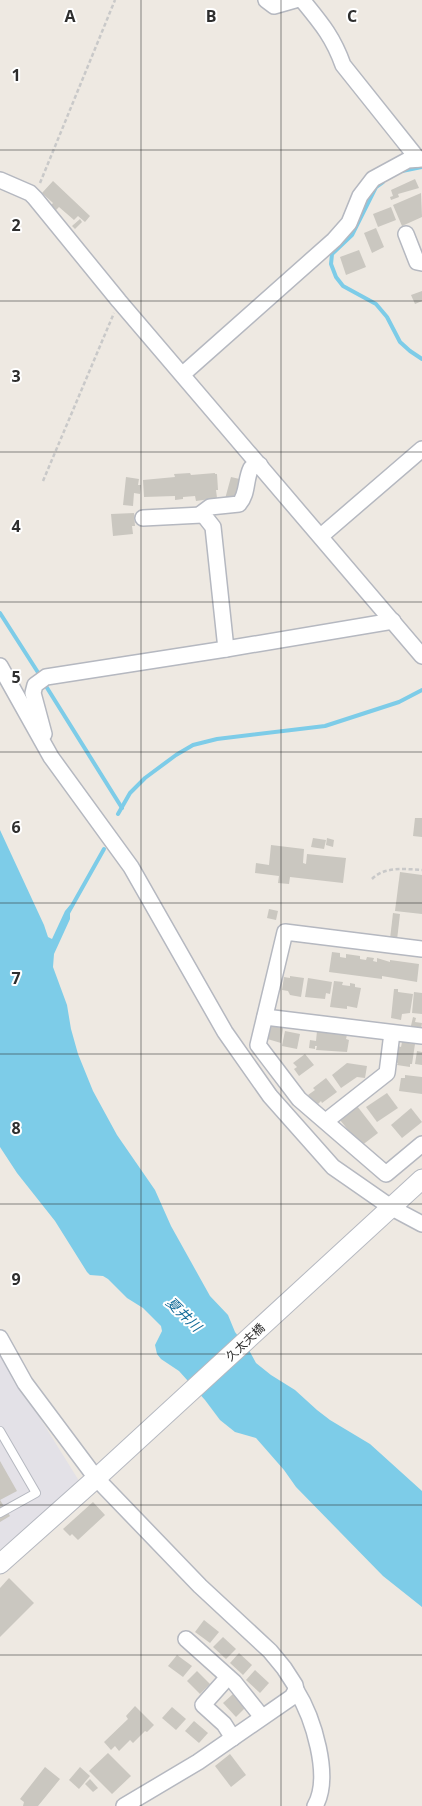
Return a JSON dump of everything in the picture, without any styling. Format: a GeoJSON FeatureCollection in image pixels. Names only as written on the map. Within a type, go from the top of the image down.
{"type":"FeatureCollection","features":[{"type":"Feature","properties":{"kind":"street"},"geometry":{"type":"LineString","coordinates":[[266,0],[274,6],[295,0]]}},
{"type":"Feature","properties":{"kind":"street"},"geometry":{"type":"LineString","coordinates":[[300,0],[303,1],[326,29],[336,46],[343,65],[420,159]]}},
{"type":"Feature","properties":{"kind":"street"},"geometry":{"type":"LineString","coordinates":[[183,374],[334,240],[349,223],[360,196],[372,179],[408,160],[420,159]]}},
{"type":"Feature","properties":{"kind":"street"},"geometry":{"type":"LineString","coordinates":[[0,180],[30,193],[119,301],[422,656]]}},
{"type":"Feature","properties":{"kind":"street"},"geometry":{"type":"LineString","coordinates":[[406,234],[417,260],[422,263]]}},
{"type":"Feature","properties":{"kind":"street"},"geometry":{"type":"LineString","coordinates":[[321,536],[422,449]]}},
{"type":"Feature","properties":{"kind":"street"},"geometry":{"type":"LineString","coordinates":[[202,515],[202,512],[210,508],[239,504],[244,498],[248,474],[251,468],[260,465]]}},
{"type":"Feature","properties":{"kind":"street"},"geometry":{"type":"LineString","coordinates":[[142,518],[202,515]]}},
{"type":"Feature","properties":{"kind":"street"},"geometry":{"type":"LineString","coordinates":[[202,515],[213,527],[226,649]]}},
{"type":"Feature","properties":{"kind":"street"},"geometry":{"type":"LineString","coordinates":[[50,757],[33,693],[34,685],[46,677],[393,621]]}},
{"type":"Feature","properties":{"kind":"street"},"geometry":{"type":"LineString","coordinates":[[0,666],[50,757],[131,867],[225,1032],[270,1096],[333,1166],[390,1209],[422,1224]]}},
{"type":"Feature","properties":{"kind":"street"},"geometry":{"type":"LineString","coordinates":[[422,949],[285,932],[258,1044],[299,1098],[386,1174],[422,1144]]}},
{"type":"Feature","properties":{"kind":"street"},"geometry":{"type":"LineString","coordinates":[[265,1017],[422,1036]]}},
{"type":"Feature","properties":{"kind":"street"},"geometry":{"type":"LineString","coordinates":[[326,1121],[387,1073],[392,1032]]}},
{"type":"Feature","properties":{"kind":"street","name":"久太夫橋"},"geometry":{"type":"LineString","coordinates":[[0,1564],[99,1476],[422,1179]]}},
{"type":"Feature","properties":{"kind":"street"},"geometry":{"type":"LineString","coordinates":[[0,1338],[25,1383],[99,1476],[200,1586],[270,1651],[284,1668],[302,1700],[317,1739],[321,1790],[315,1806]]}},
{"type":"Feature","properties":{"kind":"street"},"geometry":{"type":"LineString","coordinates":[[186,1639],[242,1691],[262,1717]]}},
{"type":"Feature","properties":{"kind":"street"},"geometry":{"type":"LineString","coordinates":[[228,1677],[203,1705],[224,1724],[233,1738]]}},
{"type":"Feature","properties":{"kind":"street"},"geometry":{"type":"LineString","coordinates":[[124,1806],[198,1762],[292,1697],[296,1690]]}},
{"type":"Feature","properties":{"kind":"lane"},"geometry":{"type":"LineString","coordinates":[[0,1431],[36,1493],[0,1514]]}},
{"type":"Feature","properties":{"kind":"path"},"geometry":{"type":"LineString","coordinates":[[30,193],[39,186],[115,0]]}},
{"type":"Feature","properties":{"kind":"path"},"geometry":{"type":"LineString","coordinates":[[43,481],[119,301]]}},
{"type":"Feature","properties":{"kind":"path"},"geometry":{"type":"LineString","coordinates":[[372,880],[380,873],[392,869],[422,870]]}},
{"type":"Feature","properties":{"kind":"shaded area"},"geometry":{"type":"Polygon","coordinates":[[[0,1354],[81,1484],[0,1550],[0,1354]]]}},
{"type":"Feature","properties":{"kind":"water","name":"夏井川"},"geometry":{"type":"Polygon","coordinates":[[[0,830],[48,937],[52,939],[65,911],[70,905],[70,919],[54,954],[53,967],[67,1005],[78,1054],[93,1091],[117,1135],[155,1190],[171,1226],[210,1296],[228,1315],[235,1332],[256,1363],[295,1390],[330,1420],[370,1444],[422,1491],[422,1607],[383,1576],[296,1487],[256,1438],[235,1432],[220,1420],[179,1371],[161,1359],[157,1354],[155,1345],[162,1331],[161,1326],[143,1308],[127,1298],[108,1279],[103,1276],[90,1275],[87,1272],[55,1221],[17,1173],[0,1147],[0,830]]]}},
{"type":"Feature","properties":{"kind":"building"},"geometry":{"type":"Polygon","coordinates":[[[415,179],[419,188],[398,194],[399,197],[391,200],[390,197],[393,196],[391,190],[415,179]]]}},
{"type":"Feature","properties":{"kind":"building"},"geometry":{"type":"Polygon","coordinates":[[[53,181],[90,216],[85,222],[78,216],[74,220],[59,207],[56,210],[51,205],[53,203],[42,193],[53,181]]]}},
{"type":"Feature","properties":{"kind":"building"},"geometry":{"type":"Polygon","coordinates":[[[421,193],[422,217],[402,226],[393,205],[421,193]]]}},
{"type":"Feature","properties":{"kind":"building"},"geometry":{"type":"Polygon","coordinates":[[[391,207],[396,220],[378,227],[373,214],[391,207]]]}},
{"type":"Feature","properties":{"kind":"building"},"geometry":{"type":"Polygon","coordinates":[[[80,219],[82,222],[75,229],[72,226],[80,219]]]}},
{"type":"Feature","properties":{"kind":"building"},"geometry":{"type":"Polygon","coordinates":[[[376,228],[384,247],[372,253],[364,233],[376,228]]]}},
{"type":"Feature","properties":{"kind":"building"},"geometry":{"type":"Polygon","coordinates":[[[359,250],[366,267],[346,275],[340,257],[359,250]]]}},
{"type":"Feature","properties":{"kind":"building"},"geometry":{"type":"Polygon","coordinates":[[[422,291],[422,301],[415,304],[411,295],[422,291]]]}},
{"type":"Feature","properties":{"kind":"building"},"geometry":{"type":"Polygon","coordinates":[[[190,473],[191,475],[217,474],[217,498],[196,501],[195,496],[175,500],[175,496],[144,497],[143,480],[175,477],[174,474],[190,473]]]}},
{"type":"Feature","properties":{"kind":"building"},"geometry":{"type":"Polygon","coordinates":[[[126,477],[139,479],[138,485],[141,485],[140,494],[134,493],[133,506],[123,505],[126,477]]]}},
{"type":"Feature","properties":{"kind":"building"},"geometry":{"type":"Polygon","coordinates":[[[231,477],[244,480],[235,501],[225,499],[231,477]]]}},
{"type":"Feature","properties":{"kind":"building"},"geometry":{"type":"Polygon","coordinates":[[[134,513],[135,526],[132,526],[133,534],[113,536],[111,514],[134,513]]]}},
{"type":"Feature","properties":{"kind":"building"},"geometry":{"type":"Polygon","coordinates":[[[415,818],[422,818],[422,837],[413,836],[415,818]]]}},
{"type":"Feature","properties":{"kind":"building"},"geometry":{"type":"Polygon","coordinates":[[[313,838],[326,840],[324,849],[311,847],[313,838]]]}},
{"type":"Feature","properties":{"kind":"building"},"geometry":{"type":"Polygon","coordinates":[[[327,838],[334,840],[333,847],[326,845],[327,838]]]}},
{"type":"Feature","properties":{"kind":"building"},"geometry":{"type":"Polygon","coordinates":[[[271,845],[304,849],[303,863],[306,864],[307,854],[346,858],[343,883],[290,877],[289,884],[278,883],[279,876],[255,873],[256,863],[269,865],[271,845]]]}},
{"type":"Feature","properties":{"kind":"building"},"geometry":{"type":"Polygon","coordinates":[[[400,872],[422,875],[422,914],[395,911],[400,872]]]}},
{"type":"Feature","properties":{"kind":"building"},"geometry":{"type":"Polygon","coordinates":[[[269,909],[278,911],[276,920],[267,918],[269,909]]]}},
{"type":"Feature","properties":{"kind":"building"},"geometry":{"type":"Polygon","coordinates":[[[393,913],[400,914],[397,940],[390,939],[393,913]]]}},
{"type":"Feature","properties":{"kind":"building"},"geometry":{"type":"Polygon","coordinates":[[[332,952],[340,953],[340,957],[346,958],[346,954],[360,956],[360,959],[366,960],[367,957],[374,958],[373,961],[377,962],[377,958],[390,962],[390,960],[419,964],[417,982],[382,976],[382,979],[329,972],[332,952]]]}},
{"type":"Feature","properties":{"kind":"building"},"geometry":{"type":"Polygon","coordinates":[[[290,976],[304,978],[301,997],[290,995],[288,991],[282,990],[284,977],[290,978],[290,976]]]}},
{"type":"Feature","properties":{"kind":"building"},"geometry":{"type":"Polygon","coordinates":[[[308,978],[332,982],[330,994],[326,993],[325,999],[305,997],[308,978]]]}},
{"type":"Feature","properties":{"kind":"building"},"geometry":{"type":"Polygon","coordinates":[[[334,981],[343,982],[342,985],[350,986],[350,983],[355,984],[355,987],[361,988],[357,1008],[347,1006],[347,1009],[330,1007],[334,981]]]}},
{"type":"Feature","properties":{"kind":"building"},"geometry":{"type":"Polygon","coordinates":[[[394,989],[398,989],[398,992],[413,994],[410,1013],[402,1014],[401,1020],[391,1018],[394,989]]]}},
{"type":"Feature","properties":{"kind":"building"},"geometry":{"type":"Polygon","coordinates":[[[414,992],[422,993],[422,1014],[412,1013],[414,992]]]}},
{"type":"Feature","properties":{"kind":"building"},"geometry":{"type":"Polygon","coordinates":[[[413,1017],[416,1018],[415,1022],[422,1023],[421,1031],[410,1030],[413,1017]]]}},
{"type":"Feature","properties":{"kind":"building"},"geometry":{"type":"Polygon","coordinates":[[[268,1025],[283,1028],[281,1043],[264,1038],[268,1025]]]}},
{"type":"Feature","properties":{"kind":"building"},"geometry":{"type":"Polygon","coordinates":[[[285,1031],[300,1034],[297,1049],[282,1046],[285,1031]]]}},
{"type":"Feature","properties":{"kind":"building"},"geometry":{"type":"Polygon","coordinates":[[[317,1031],[347,1035],[346,1039],[349,1040],[347,1052],[316,1050],[317,1046],[315,1046],[315,1049],[309,1048],[310,1040],[316,1041],[317,1031]]]}},
{"type":"Feature","properties":{"kind":"building"},"geometry":{"type":"Polygon","coordinates":[[[402,1042],[415,1044],[410,1067],[397,1065],[398,1063],[395,1062],[398,1046],[401,1047],[402,1042]]]}},
{"type":"Feature","properties":{"kind":"building"},"geometry":{"type":"Polygon","coordinates":[[[417,1051],[422,1052],[422,1065],[415,1064],[417,1051]]]}},
{"type":"Feature","properties":{"kind":"building"},"geometry":{"type":"Polygon","coordinates":[[[305,1054],[314,1065],[299,1076],[294,1069],[297,1067],[293,1063],[305,1054]]]}},
{"type":"Feature","properties":{"kind":"building"},"geometry":{"type":"Polygon","coordinates":[[[347,1063],[367,1066],[365,1078],[357,1077],[341,1088],[332,1075],[347,1063]]]}},
{"type":"Feature","properties":{"kind":"building"},"geometry":{"type":"Polygon","coordinates":[[[405,1075],[422,1077],[422,1094],[399,1091],[401,1078],[405,1078],[405,1075]]]}},
{"type":"Feature","properties":{"kind":"building"},"geometry":{"type":"Polygon","coordinates":[[[326,1078],[337,1092],[316,1106],[308,1095],[315,1090],[313,1088],[326,1078]]]}},
{"type":"Feature","properties":{"kind":"building"},"geometry":{"type":"Polygon","coordinates":[[[387,1093],[398,1108],[377,1122],[366,1107],[387,1093]]]}},
{"type":"Feature","properties":{"kind":"building"},"geometry":{"type":"Polygon","coordinates":[[[357,1106],[378,1133],[361,1146],[340,1120],[357,1106]]]}},
{"type":"Feature","properties":{"kind":"building"},"geometry":{"type":"Polygon","coordinates":[[[411,1108],[422,1122],[402,1138],[391,1125],[411,1108]]]}},
{"type":"Feature","properties":{"kind":"building"},"geometry":{"type":"Polygon","coordinates":[[[0,1461],[17,1491],[0,1500],[0,1461]]]}},
{"type":"Feature","properties":{"kind":"building"},"geometry":{"type":"Polygon","coordinates":[[[0,1500],[10,1516],[0,1522],[0,1500]]]}},
{"type":"Feature","properties":{"kind":"building"},"geometry":{"type":"Polygon","coordinates":[[[93,1502],[105,1515],[78,1540],[72,1534],[70,1536],[63,1529],[93,1502]]]}},
{"type":"Feature","properties":{"kind":"building"},"geometry":{"type":"Polygon","coordinates":[[[9,1578],[34,1603],[0,1637],[0,1588],[9,1578]]]}},
{"type":"Feature","properties":{"kind":"building"},"geometry":{"type":"Polygon","coordinates":[[[204,1620],[219,1632],[210,1643],[195,1632],[204,1620]]]}},
{"type":"Feature","properties":{"kind":"building"},"geometry":{"type":"Polygon","coordinates":[[[223,1637],[236,1649],[226,1659],[213,1647],[223,1637]]]}},
{"type":"Feature","properties":{"kind":"building"},"geometry":{"type":"Polygon","coordinates":[[[239,1653],[252,1665],[243,1675],[230,1663],[239,1653]]]}},
{"type":"Feature","properties":{"kind":"building"},"geometry":{"type":"Polygon","coordinates":[[[177,1655],[192,1666],[183,1677],[168,1666],[177,1655]]]}},
{"type":"Feature","properties":{"kind":"building"},"geometry":{"type":"Polygon","coordinates":[[[255,1670],[269,1683],[260,1693],[246,1680],[255,1670]]]}},
{"type":"Feature","properties":{"kind":"building"},"geometry":{"type":"Polygon","coordinates":[[[197,1671],[210,1684],[200,1694],[187,1681],[197,1671]]]}},
{"type":"Feature","properties":{"kind":"building"},"geometry":{"type":"Polygon","coordinates":[[[233,1694],[246,1707],[236,1717],[223,1703],[233,1694]]]}},
{"type":"Feature","properties":{"kind":"building"},"geometry":{"type":"Polygon","coordinates":[[[135,1706],[154,1725],[133,1743],[130,1740],[119,1751],[115,1746],[111,1750],[104,1742],[128,1719],[126,1716],[135,1706]]]}},
{"type":"Feature","properties":{"kind":"building"},"geometry":{"type":"Polygon","coordinates":[[[172,1707],[186,1719],[176,1730],[162,1718],[172,1707]]]}},
{"type":"Feature","properties":{"kind":"building"},"geometry":{"type":"Polygon","coordinates":[[[194,1721],[208,1733],[199,1743],[185,1731],[194,1721]]]}},
{"type":"Feature","properties":{"kind":"building"},"geometry":{"type":"Polygon","coordinates":[[[108,1753],[131,1776],[112,1794],[89,1771],[108,1753]]]}},
{"type":"Feature","properties":{"kind":"building"},"geometry":{"type":"Polygon","coordinates":[[[230,1754],[246,1775],[231,1787],[215,1766],[230,1754]]]}},
{"type":"Feature","properties":{"kind":"building"},"geometry":{"type":"Polygon","coordinates":[[[45,1767],[60,1779],[38,1806],[23,1806],[24,1802],[20,1799],[45,1767]]]}},
{"type":"Feature","properties":{"kind":"building"},"geometry":{"type":"Polygon","coordinates":[[[80,1767],[90,1776],[79,1789],[69,1780],[80,1767]]]}},
{"type":"Feature","properties":{"kind":"building"},"geometry":{"type":"Polygon","coordinates":[[[90,1779],[98,1788],[93,1792],[85,1784],[90,1779]]]}},
{"type":"Feature","properties":{"kind":"waterway"},"geometry":{"type":"LineString","coordinates":[[402,171],[422,167]]}},
{"type":"Feature","properties":{"kind":"waterway"},"geometry":{"type":"LineString","coordinates":[[383,182],[376,187],[352,235],[332,254],[331,264],[336,277],[343,286],[376,304],[387,317],[400,342],[422,359]]}},
{"type":"Feature","properties":{"kind":"waterway"},"geometry":{"type":"LineString","coordinates":[[0,613],[39,674]]}},
{"type":"Feature","properties":{"kind":"waterway"},"geometry":{"type":"LineString","coordinates":[[44,683],[122,808]]}},
{"type":"Feature","properties":{"kind":"waterway"},"geometry":{"type":"LineString","coordinates":[[118,814],[130,793],[145,778],[193,745],[217,739],[325,726],[399,702],[422,690]]}},
{"type":"Feature","properties":{"kind":"waterway"},"geometry":{"type":"LineString","coordinates":[[68,913],[104,849]]}}]}
